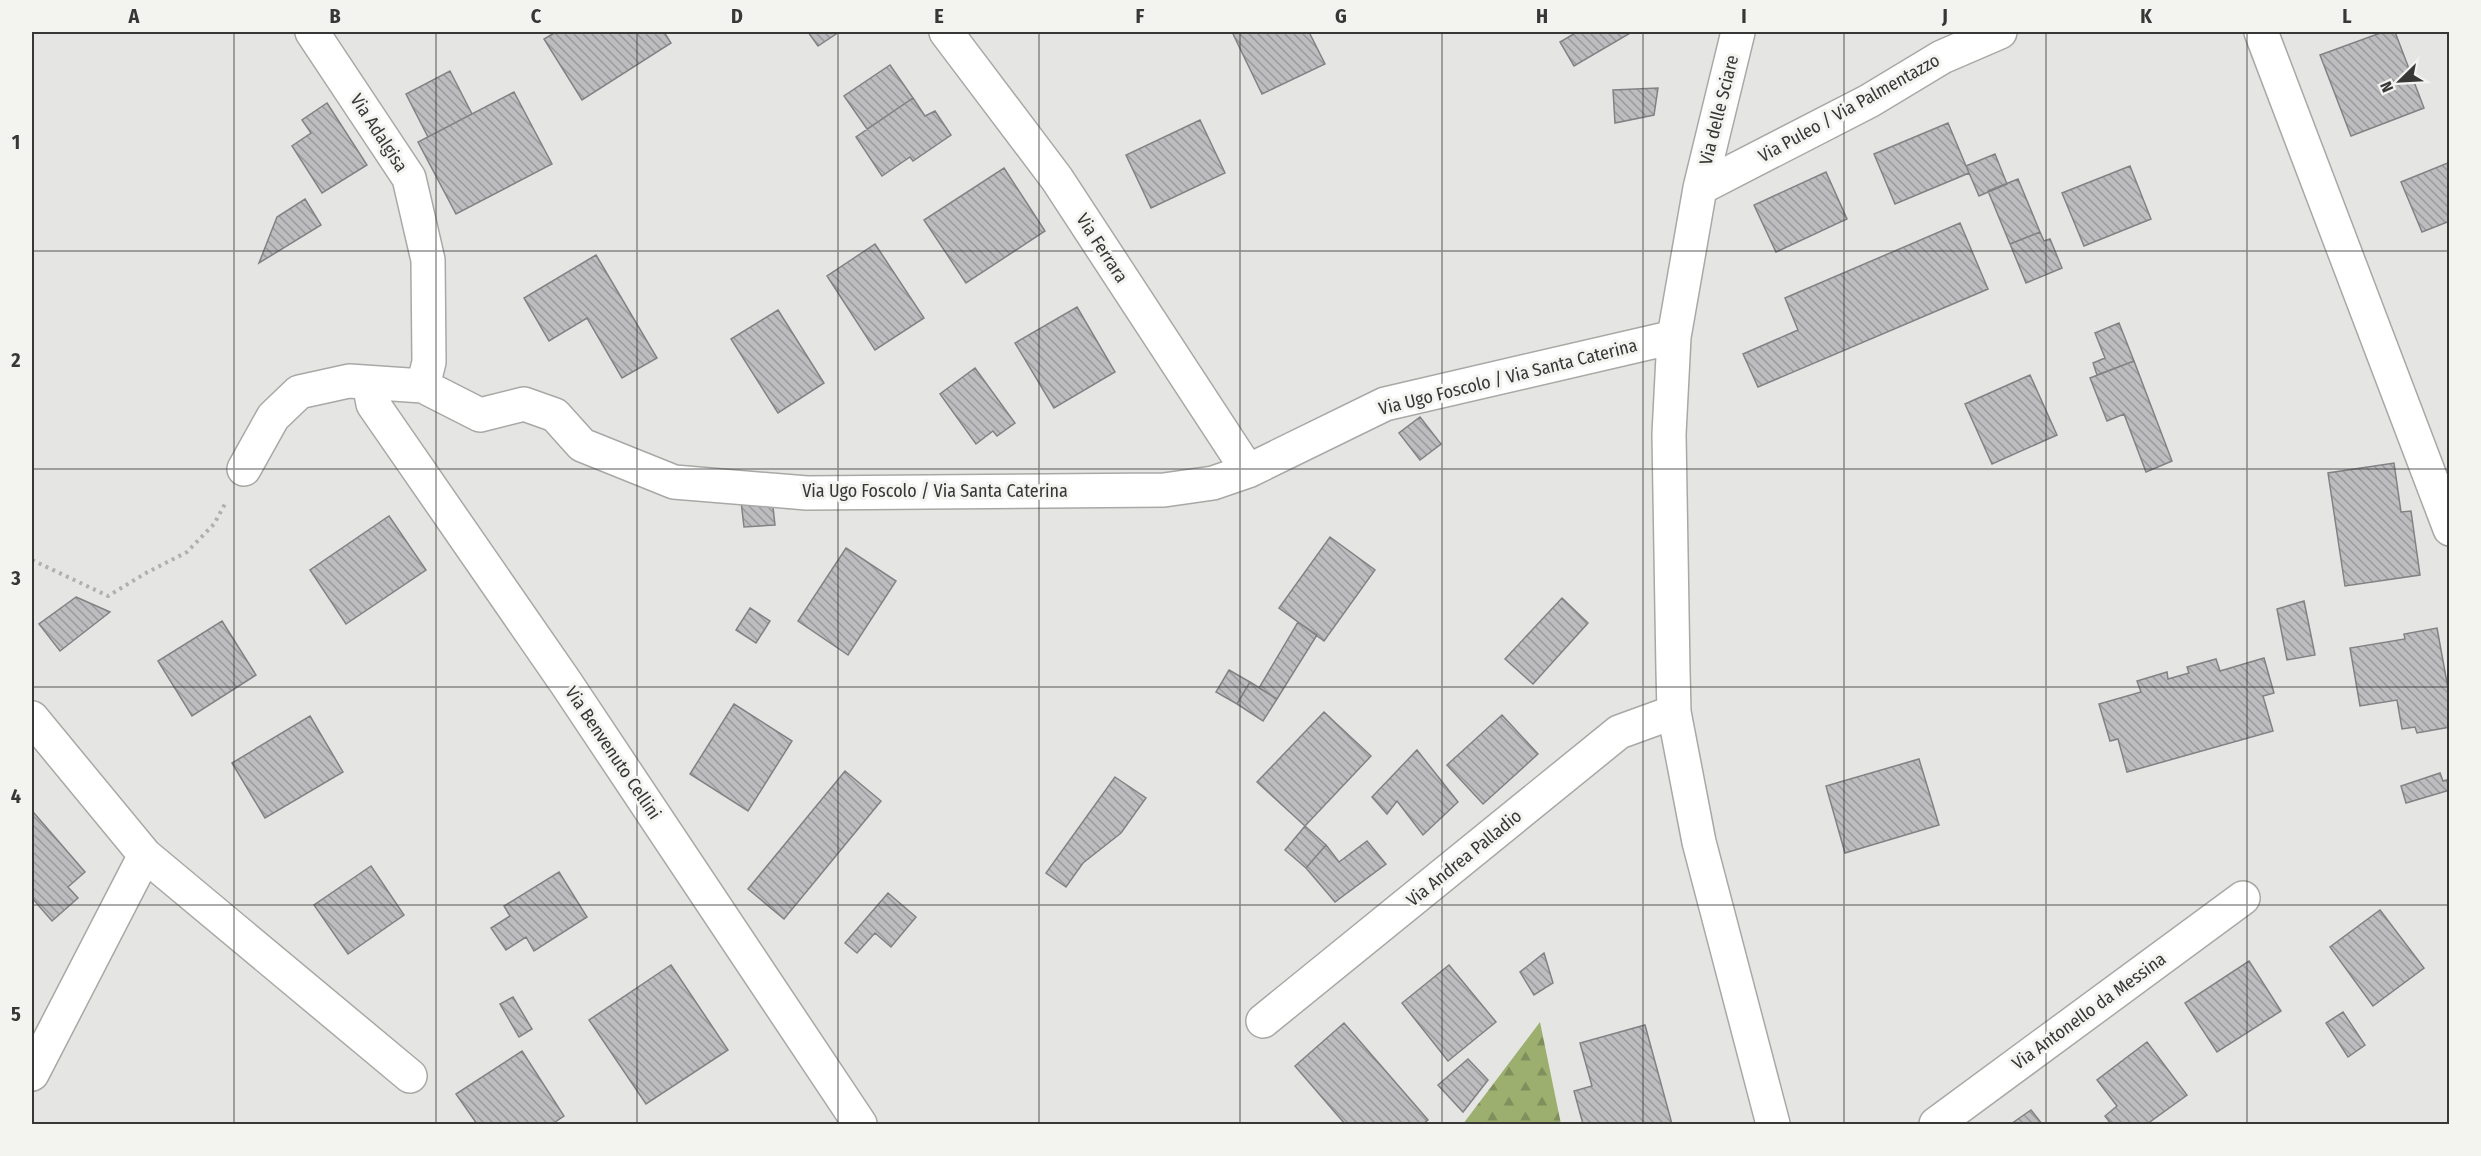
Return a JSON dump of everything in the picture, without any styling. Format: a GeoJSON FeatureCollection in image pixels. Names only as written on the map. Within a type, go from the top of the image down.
{"type":"FeatureCollection","features":[{"type":"Feature","properties":{"kind":"street","name":"Via Adalgisa"},"geometry":{"type":"LineString","coordinates":[[312,32],[408,178],[428,260],[429,362],[423,386]]}},
{"type":"Feature","properties":{"kind":"street","name":"Via Ferrara"},"geometry":{"type":"LineString","coordinates":[[946,32],[1057,179],[1248,471]]}},
{"type":"Feature","properties":{"kind":"street","name":"Via delle Sciare"},"geometry":{"type":"LineString","coordinates":[[1738,32],[1700,188],[1674,337],[1669,434],[1674,712],[1699,842],[1773,1125]]}},
{"type":"Feature","properties":{"kind":"street","name":"Via Puleo / Via Palmentazzo"},"geometry":{"type":"LineString","coordinates":[[1700,188],[1869,101],[1942,57],[2000,32]]}},
{"type":"Feature","properties":{"kind":"street"},"geometry":{"type":"LineString","coordinates":[[2261,32],[2450,529]]}},
{"type":"Feature","properties":{"kind":"street","name":"Via Ugo Foscolo / Via Santa Caterina"},"geometry":{"type":"LineString","coordinates":[[244,470],[273,417],[299,393],[349,381],[423,386],[480,415],[524,404],[555,415],[582,445],[674,482],[807,493],[1164,490],[1213,483],[1248,471],[1385,404],[1674,337]]}},
{"type":"Feature","properties":{"kind":"street","name":"Via Benvenuto Cellini"},"geometry":{"type":"LineString","coordinates":[[369,382],[373,404],[566,684],[860,1125]]}},
{"type":"Feature","properties":{"kind":"street","name":"Via Andrea Palladio"},"geometry":{"type":"LineString","coordinates":[[1263,1021],[1619,732],[1674,712]]}},
{"type":"Feature","properties":{"kind":"street"},"geometry":{"type":"LineString","coordinates":[[32,718],[144,855],[410,1076]]}},
{"type":"Feature","properties":{"kind":"street"},"geometry":{"type":"LineString","coordinates":[[32,1074],[144,855]]}},
{"type":"Feature","properties":{"kind":"street","name":"Via Antonello da Messina"},"geometry":{"type":"LineString","coordinates":[[1936,1125],[2243,898]]}},
{"type":"Feature","properties":{"kind":"path"},"geometry":{"type":"LineString","coordinates":[[32,560],[108,596],[187,552],[214,524],[244,470]]}},
{"type":"Feature","properties":{"kind":"green space"},"geometry":{"type":"Polygon","coordinates":[[[1540,1022],[1561,1124],[1463,1124],[1540,1022]]]}},
{"type":"Feature","properties":{"kind":"building"},"geometry":{"type":"Polygon","coordinates":[[[556,32],[664,32],[671,43],[582,100],[544,39],[556,32]]]}},
{"type":"Feature","properties":{"kind":"building"},"geometry":{"type":"Polygon","coordinates":[[[808,32],[839,32],[818,46],[808,32]]]}},
{"type":"Feature","properties":{"kind":"building"},"geometry":{"type":"Polygon","coordinates":[[[1238,32],[1309,32],[1325,64],[1262,94],[1233,34],[1238,32]]]}},
{"type":"Feature","properties":{"kind":"building"},"geometry":{"type":"Polygon","coordinates":[[[1577,32],[1632,32],[1574,66],[1560,42],[1577,32]]]}},
{"type":"Feature","properties":{"kind":"building"},"geometry":{"type":"Polygon","coordinates":[[[2383,32],[2395,32],[2424,108],[2351,136],[2320,55],[2383,32]]]}},
{"type":"Feature","properties":{"kind":"building"},"geometry":{"type":"Polygon","coordinates":[[[890,65],[913,98],[867,129],[844,96],[890,65]]]}},
{"type":"Feature","properties":{"kind":"building"},"geometry":{"type":"Polygon","coordinates":[[[450,71],[472,114],[428,137],[406,94],[450,71]]]}},
{"type":"Feature","properties":{"kind":"building"},"geometry":{"type":"Polygon","coordinates":[[[1658,88],[1654,115],[1615,123],[1613,90],[1658,88]]]}},
{"type":"Feature","properties":{"kind":"building"},"geometry":{"type":"Polygon","coordinates":[[[514,92],[552,164],[456,214],[418,142],[514,92]]]}},
{"type":"Feature","properties":{"kind":"building"},"geometry":{"type":"Polygon","coordinates":[[[913,98],[925,116],[935,111],[951,135],[913,161],[910,157],[882,176],[856,137],[913,98]]]}},
{"type":"Feature","properties":{"kind":"building"},"geometry":{"type":"Polygon","coordinates":[[[327,103],[367,165],[322,193],[292,146],[311,133],[302,120],[327,103]]]}},
{"type":"Feature","properties":{"kind":"building"},"geometry":{"type":"Polygon","coordinates":[[[1200,120],[1225,173],[1151,208],[1126,155],[1200,120]]]}},
{"type":"Feature","properties":{"kind":"building"},"geometry":{"type":"Polygon","coordinates":[[[1948,123],[1969,173],[1895,204],[1874,154],[1948,123]]]}},
{"type":"Feature","properties":{"kind":"building"},"geometry":{"type":"Polygon","coordinates":[[[1995,154],[2007,184],[1979,196],[1966,166],[1995,154]]]}},
{"type":"Feature","properties":{"kind":"building"},"geometry":{"type":"Polygon","coordinates":[[[2450,162],[2450,221],[2422,232],[2401,182],[2450,162]]]}},
{"type":"Feature","properties":{"kind":"building"},"geometry":{"type":"Polygon","coordinates":[[[2130,166],[2151,219],[2084,246],[2062,193],[2130,166]]]}},
{"type":"Feature","properties":{"kind":"building"},"geometry":{"type":"Polygon","coordinates":[[[1004,168],[1045,231],[966,283],[924,220],[1004,168]]]}},
{"type":"Feature","properties":{"kind":"building"},"geometry":{"type":"Polygon","coordinates":[[[1826,172],[1847,219],[1776,252],[1754,205],[1826,172]]]}},
{"type":"Feature","properties":{"kind":"building"},"geometry":{"type":"Polygon","coordinates":[[[2018,179],[2040,232],[2010,244],[1988,191],[2018,179]]]}},
{"type":"Feature","properties":{"kind":"building"},"geometry":{"type":"Polygon","coordinates":[[[305,199],[321,225],[259,263],[277,217],[305,199]]]}},
{"type":"Feature","properties":{"kind":"building"},"geometry":{"type":"Polygon","coordinates":[[[1960,223],[1988,289],[1758,387],[1743,354],[1798,330],[1785,298],[1960,223]]]}},
{"type":"Feature","properties":{"kind":"building"},"geometry":{"type":"Polygon","coordinates":[[[2040,232],[2044,241],[2050,239],[2062,268],[2026,283],[2010,244],[2040,232]]]}},
{"type":"Feature","properties":{"kind":"building"},"geometry":{"type":"Polygon","coordinates":[[[875,244],[924,318],[875,350],[827,276],[875,244]]]}},
{"type":"Feature","properties":{"kind":"building"},"geometry":{"type":"Polygon","coordinates":[[[596,255],[657,358],[622,378],[587,318],[549,341],[524,298],[596,255]]]}},
{"type":"Feature","properties":{"kind":"building"},"geometry":{"type":"Polygon","coordinates":[[[1077,307],[1115,372],[1054,408],[1015,343],[1077,307]]]}},
{"type":"Feature","properties":{"kind":"building"},"geometry":{"type":"Polygon","coordinates":[[[778,310],[824,383],[778,413],[731,339],[778,310]]]}},
{"type":"Feature","properties":{"kind":"building"},"geometry":{"type":"Polygon","coordinates":[[[2119,323],[2134,361],[2097,375],[2093,363],[2105,358],[2095,333],[2119,323]]]}},
{"type":"Feature","properties":{"kind":"building"},"geometry":{"type":"Polygon","coordinates":[[[2134,361],[2172,461],[2146,472],[2124,414],[2107,421],[2090,378],[2134,361]]]}},
{"type":"Feature","properties":{"kind":"building"},"geometry":{"type":"Polygon","coordinates":[[[975,368],[1015,423],[997,436],[993,431],[976,444],[940,394],[975,368]]]}},
{"type":"Feature","properties":{"kind":"building"},"geometry":{"type":"Polygon","coordinates":[[[2030,375],[2057,435],[1992,464],[1965,404],[2030,375]]]}},
{"type":"Feature","properties":{"kind":"building"},"geometry":{"type":"Polygon","coordinates":[[[1420,417],[1441,444],[1420,460],[1399,433],[1420,417]]]}},
{"type":"Feature","properties":{"kind":"building"},"geometry":{"type":"Polygon","coordinates":[[[2394,463],[2401,512],[2411,511],[2420,575],[2345,586],[2328,473],[2394,463]]]}},
{"type":"Feature","properties":{"kind":"building"},"geometry":{"type":"Polygon","coordinates":[[[772,498],[775,525],[744,527],[741,501],[772,498]]]}},
{"type":"Feature","properties":{"kind":"building"},"geometry":{"type":"Polygon","coordinates":[[[389,516],[426,570],[346,624],[310,570],[389,516]]]}},
{"type":"Feature","properties":{"kind":"building"},"geometry":{"type":"Polygon","coordinates":[[[1330,537],[1375,570],[1324,641],[1279,608],[1330,537]]]}},
{"type":"Feature","properties":{"kind":"building"},"geometry":{"type":"Polygon","coordinates":[[[846,548],[896,581],[848,655],[798,621],[846,548]]]}},
{"type":"Feature","properties":{"kind":"building"},"geometry":{"type":"Polygon","coordinates":[[[76,597],[110,612],[60,651],[39,624],[76,597]]]}},
{"type":"Feature","properties":{"kind":"building"},"geometry":{"type":"Polygon","coordinates":[[[1562,598],[1588,623],[1533,684],[1505,659],[1562,598]]]}},
{"type":"Feature","properties":{"kind":"building"},"geometry":{"type":"Polygon","coordinates":[[[2304,601],[2315,655],[2287,660],[2277,609],[2304,601]]]}},
{"type":"Feature","properties":{"kind":"building"},"geometry":{"type":"Polygon","coordinates":[[[750,608],[770,621],[756,643],[736,630],[750,608]]]}},
{"type":"Feature","properties":{"kind":"building"},"geometry":{"type":"Polygon","coordinates":[[[222,621],[256,675],[192,716],[158,661],[222,621]]]}},
{"type":"Feature","properties":{"kind":"building"},"geometry":{"type":"Polygon","coordinates":[[[1298,622],[1317,635],[1277,699],[1259,688],[1298,622]]]}},
{"type":"Feature","properties":{"kind":"building"},"geometry":{"type":"Polygon","coordinates":[[[2437,628],[2450,699],[2450,727],[2417,733],[2415,727],[2402,729],[2397,700],[2360,706],[2350,648],[2405,639],[2404,634],[2437,628]]]}},
{"type":"Feature","properties":{"kind":"building"},"geometry":{"type":"Polygon","coordinates":[[[2264,658],[2274,693],[2263,696],[2273,731],[2127,772],[2118,739],[2110,741],[2099,704],[2141,692],[2137,681],[2167,672],[2168,679],[2189,673],[2187,667],[2216,659],[2220,671],[2264,658]]]}},
{"type":"Feature","properties":{"kind":"building"},"geometry":{"type":"Polygon","coordinates":[[[1229,670],[1250,682],[1237,704],[1216,692],[1229,670]]]}},
{"type":"Feature","properties":{"kind":"building"},"geometry":{"type":"Polygon","coordinates":[[[1250,682],[1277,699],[1263,721],[1237,704],[1250,682]]]}},
{"type":"Feature","properties":{"kind":"building"},"geometry":{"type":"Polygon","coordinates":[[[734,704],[792,741],[748,811],[690,774],[734,704]]]}},
{"type":"Feature","properties":{"kind":"building"},"geometry":{"type":"Polygon","coordinates":[[[1324,712],[1371,756],[1305,826],[1257,782],[1324,712]]]}},
{"type":"Feature","properties":{"kind":"building"},"geometry":{"type":"Polygon","coordinates":[[[1502,715],[1538,754],[1483,804],[1447,765],[1502,715]]]}},
{"type":"Feature","properties":{"kind":"building"},"geometry":{"type":"Polygon","coordinates":[[[310,716],[343,772],[265,818],[232,763],[310,716]]]}},
{"type":"Feature","properties":{"kind":"building"},"geometry":{"type":"Polygon","coordinates":[[[1417,750],[1458,802],[1423,835],[1397,801],[1387,814],[1372,797],[1417,750]]]}},
{"type":"Feature","properties":{"kind":"building"},"geometry":{"type":"Polygon","coordinates":[[[1919,759],[1939,825],[1845,853],[1826,786],[1919,759]]]}},
{"type":"Feature","properties":{"kind":"building"},"geometry":{"type":"Polygon","coordinates":[[[845,771],[881,801],[784,919],[748,889],[845,771]]]}},
{"type":"Feature","properties":{"kind":"building"},"geometry":{"type":"Polygon","coordinates":[[[2440,773],[2443,781],[2450,779],[2450,790],[2406,803],[2401,786],[2440,773]]]}},
{"type":"Feature","properties":{"kind":"building"},"geometry":{"type":"Polygon","coordinates":[[[1115,777],[1146,798],[1121,833],[1083,863],[1066,887],[1046,873],[1115,777]]]}},
{"type":"Feature","properties":{"kind":"building"},"geometry":{"type":"Polygon","coordinates":[[[34,813],[85,872],[68,887],[78,898],[52,921],[32,898],[32,815],[34,813]]]}},
{"type":"Feature","properties":{"kind":"building"},"geometry":{"type":"Polygon","coordinates":[[[1305,826],[1326,845],[1306,868],[1285,850],[1305,826]]]}},
{"type":"Feature","properties":{"kind":"building"},"geometry":{"type":"Polygon","coordinates":[[[1367,841],[1386,864],[1335,902],[1306,868],[1326,845],[1339,862],[1367,841]]]}},
{"type":"Feature","properties":{"kind":"building"},"geometry":{"type":"Polygon","coordinates":[[[371,866],[404,915],[348,954],[314,905],[371,866]]]}},
{"type":"Feature","properties":{"kind":"building"},"geometry":{"type":"Polygon","coordinates":[[[559,872],[587,917],[534,951],[526,937],[506,950],[491,928],[510,916],[504,906],[559,872]]]}},
{"type":"Feature","properties":{"kind":"building"},"geometry":{"type":"Polygon","coordinates":[[[888,893],[916,917],[891,947],[875,933],[857,953],[845,943],[888,893]]]}},
{"type":"Feature","properties":{"kind":"building"},"geometry":{"type":"Polygon","coordinates":[[[2380,910],[2424,968],[2373,1006],[2330,947],[2380,910]]]}},
{"type":"Feature","properties":{"kind":"building"},"geometry":{"type":"Polygon","coordinates":[[[1544,953],[1553,983],[1534,995],[1520,972],[1544,953]]]}},
{"type":"Feature","properties":{"kind":"building"},"geometry":{"type":"Polygon","coordinates":[[[2249,961],[2281,1011],[2217,1052],[2185,1003],[2249,961]]]}},
{"type":"Feature","properties":{"kind":"building"},"geometry":{"type":"Polygon","coordinates":[[[671,965],[728,1050],[646,1104],[589,1020],[671,965]]]}},
{"type":"Feature","properties":{"kind":"building"},"geometry":{"type":"Polygon","coordinates":[[[1449,965],[1496,1022],[1448,1061],[1402,1003],[1449,965]]]}},
{"type":"Feature","properties":{"kind":"building"},"geometry":{"type":"Polygon","coordinates":[[[513,997],[532,1029],[519,1037],[500,1004],[513,997]]]}},
{"type":"Feature","properties":{"kind":"building"},"geometry":{"type":"Polygon","coordinates":[[[2343,1012],[2365,1045],[2348,1057],[2326,1023],[2343,1012]]]}},
{"type":"Feature","properties":{"kind":"building"},"geometry":{"type":"Polygon","coordinates":[[[1344,1023],[1428,1120],[1423,1124],[1345,1124],[1295,1066],[1344,1023]]]}},
{"type":"Feature","properties":{"kind":"building"},"geometry":{"type":"Polygon","coordinates":[[[1645,1025],[1672,1124],[1583,1124],[1574,1091],[1592,1086],[1580,1043],[1645,1025]]]}},
{"type":"Feature","properties":{"kind":"building"},"geometry":{"type":"Polygon","coordinates":[[[2147,1042],[2187,1095],[2147,1124],[2111,1124],[2105,1116],[2117,1106],[2097,1080],[2147,1042]]]}},
{"type":"Feature","properties":{"kind":"building"},"geometry":{"type":"Polygon","coordinates":[[[522,1051],[564,1116],[552,1124],[477,1124],[456,1094],[522,1051]]]}},
{"type":"Feature","properties":{"kind":"building"},"geometry":{"type":"Polygon","coordinates":[[[1468,1059],[1488,1080],[1463,1112],[1438,1085],[1468,1059]]]}},
{"type":"Feature","properties":{"kind":"building"},"geometry":{"type":"Polygon","coordinates":[[[2031,1110],[2042,1124],[2011,1124],[2031,1110]]]}}]}
